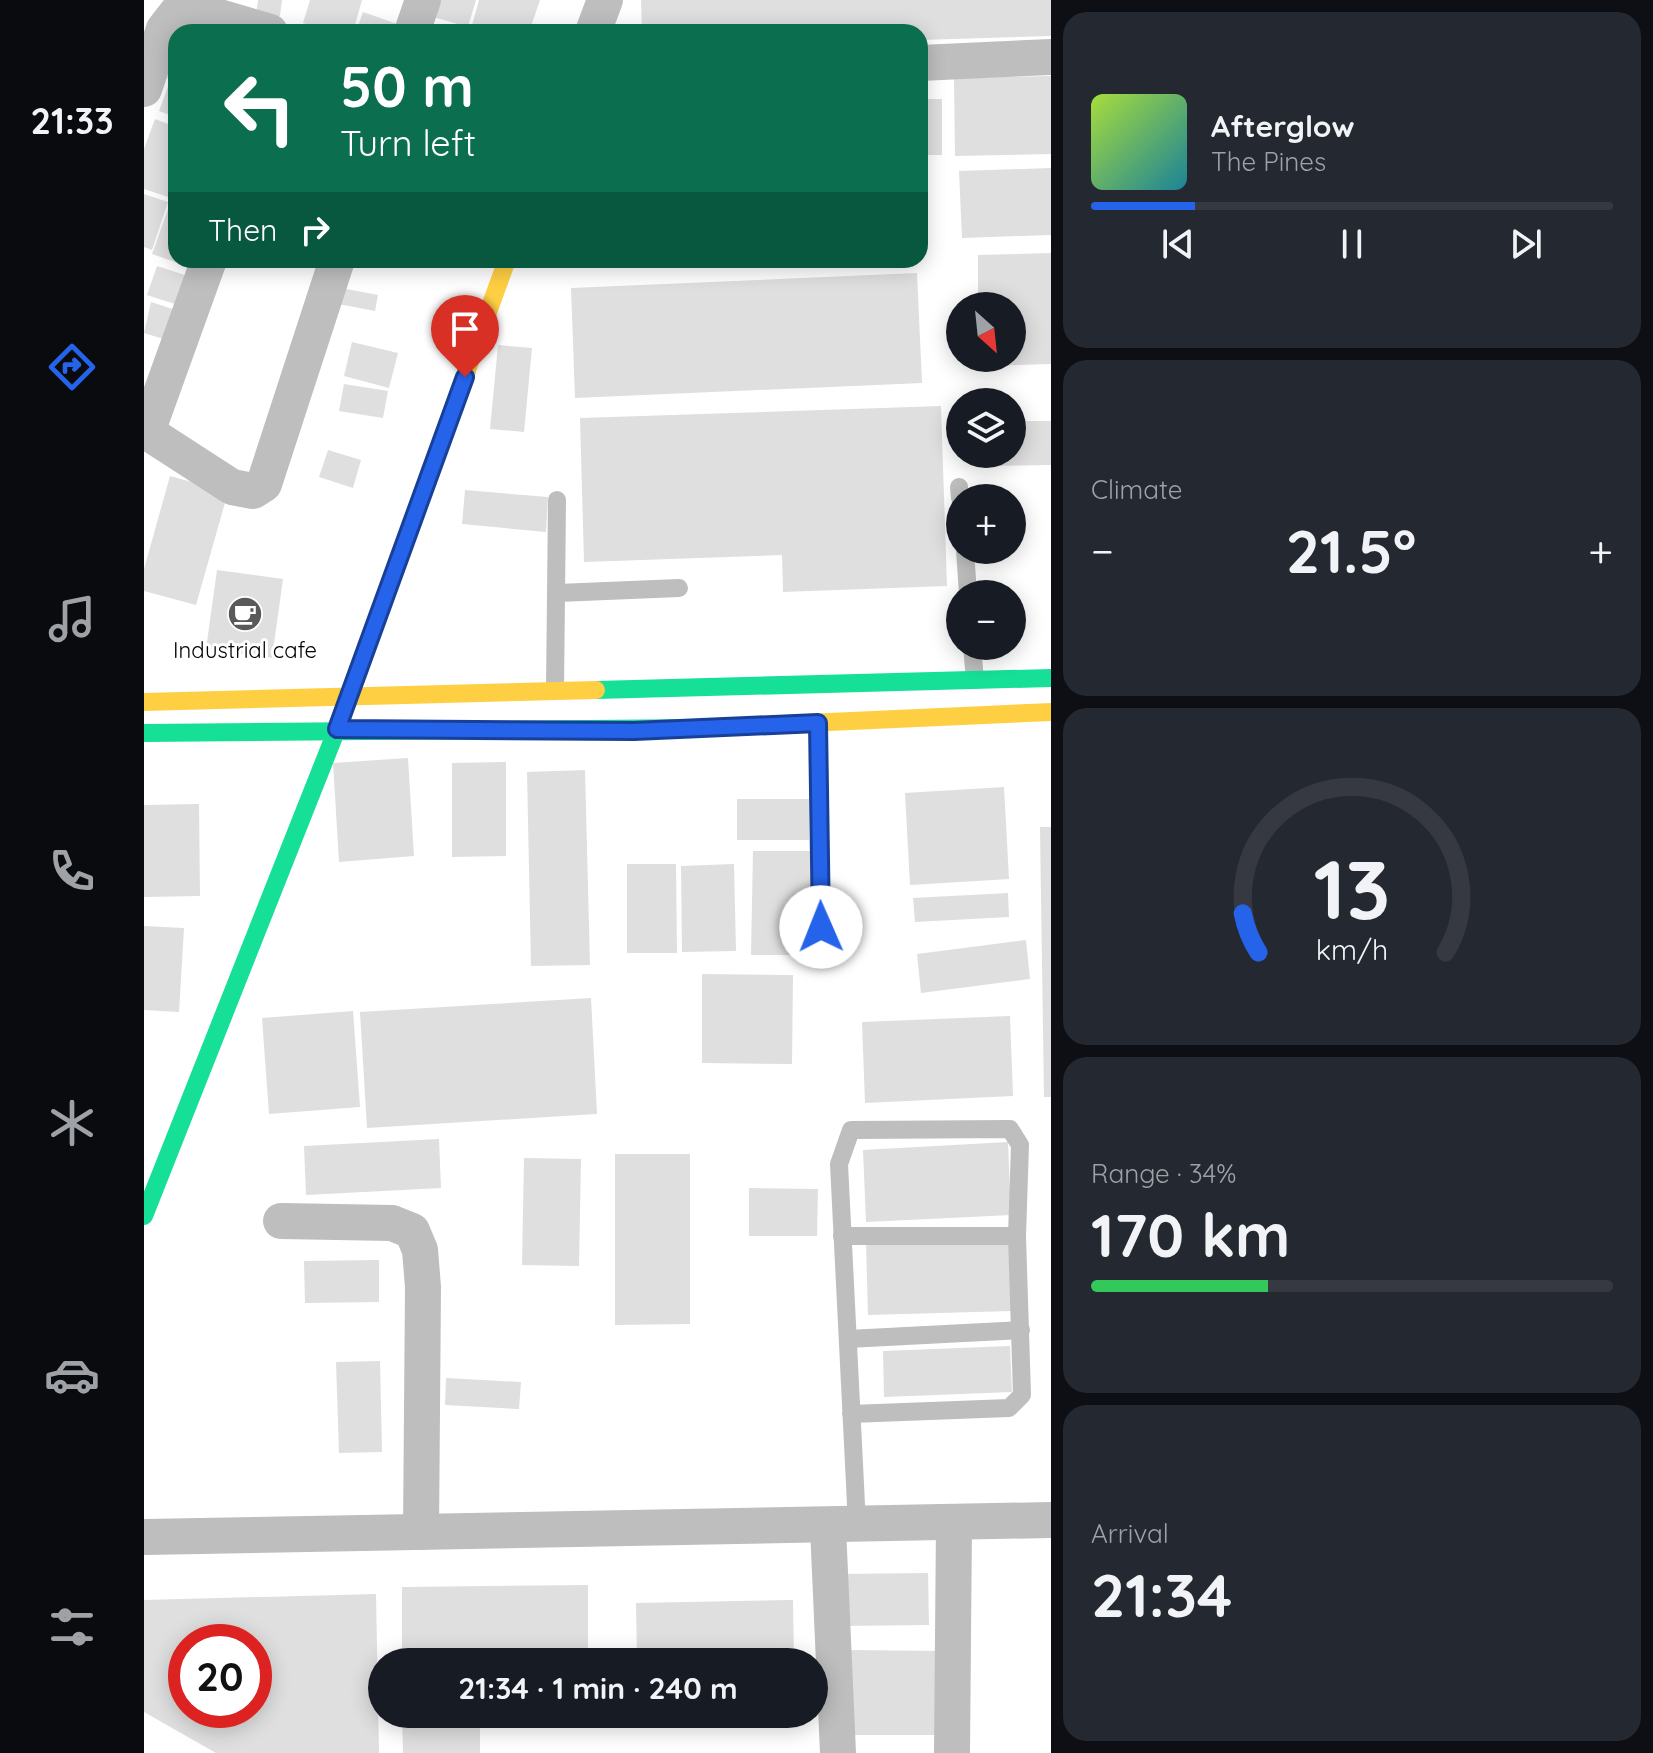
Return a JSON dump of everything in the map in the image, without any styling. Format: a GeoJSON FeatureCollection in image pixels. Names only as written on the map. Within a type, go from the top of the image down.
{"type":"FeatureCollection","features":[{"type":"Feature","properties":{"kind":"street"},"geometry":{"type":"LineString","coordinates":[[415,24],[423,0]]}},
{"type":"Feature","properties":{"kind":"street"},"geometry":{"type":"LineString","coordinates":[[596,24],[605,0]]}},
{"type":"Feature","properties":{"kind":"street"},"geometry":{"type":"LineString","coordinates":[[144,89],[154,28],[182,6],[243,24]]}},
{"type":"Feature","properties":{"kind":"street"},"geometry":{"type":"LineString","coordinates":[[928,63],[1051,57]]}},
{"type":"Feature","properties":{"kind":"street"},"geometry":{"type":"LineString","coordinates":[[206,268],[145,431],[232,487],[253,491],[264,484],[334,268]]}},
{"type":"Feature","properties":{"kind":"street"},"geometry":{"type":"LineString","coordinates":[[144,1216],[337,729],[504,268]]}},
{"type":"Feature","properties":{"kind":"street"},"geometry":{"type":"LineString","coordinates":[[144,702],[1051,678]]}},
{"type":"Feature","properties":{"kind":"street"},"geometry":{"type":"LineString","coordinates":[[599,690],[599,731]]}},
{"type":"Feature","properties":{"kind":"street"},"geometry":{"type":"LineString","coordinates":[[144,733],[337,729],[599,731],[1051,712]]}},
{"type":"Feature","properties":{"kind":"street"},"geometry":{"type":"LineString","coordinates":[[281,1221],[392,1223],[412,1231],[420,1250],[423,1287],[421,1532]]}},
{"type":"Feature","properties":{"kind":"street"},"geometry":{"type":"LineString","coordinates":[[144,1537],[1051,1520]]}},
{"type":"Feature","properties":{"kind":"street"},"geometry":{"type":"LineString","coordinates":[[952,1753],[954,1523]]}},
{"type":"Feature","properties":{"kind":"street"},"geometry":{"type":"LineString","coordinates":[[838,1753],[843,1526]]}},
{"type":"Feature","properties":{"kind":"lane"},"geometry":{"type":"LineString","coordinates":[[555,691],[557,500]]}},
{"type":"Feature","properties":{"kind":"lane"},"geometry":{"type":"LineString","coordinates":[[558,593],[679,588]]}},
{"type":"Feature","properties":{"kind":"lane"},"geometry":{"type":"LineString","coordinates":[[973,660],[975,680]]}},
{"type":"Feature","properties":{"kind":"lane"},"geometry":{"type":"LineString","coordinates":[[818,723],[821,927]]}},
{"type":"Feature","properties":{"kind":"lane"},"geometry":{"type":"LineString","coordinates":[[843,1526],[851,1414],[839,1164],[851,1130],[1010,1129],[1020,1145],[1017,1236],[1022,1395],[1009,1408],[851,1414]]}},
{"type":"Feature","properties":{"kind":"lane"},"geometry":{"type":"LineString","coordinates":[[842,1236],[1017,1236]]}},
{"type":"Feature","properties":{"kind":"lane"},"geometry":{"type":"LineString","coordinates":[[848,1339],[1021,1330]]}},
{"type":"Feature","properties":{"kind":"building"},"geometry":{"type":"Polygon","coordinates":[[[258,0],[282,0],[280,16],[256,15],[258,0]]]}},
{"type":"Feature","properties":{"kind":"building"},"geometry":{"type":"Polygon","coordinates":[[[310,0],[362,0],[355,24],[303,23],[310,0]]]}},
{"type":"Feature","properties":{"kind":"building"},"geometry":{"type":"Polygon","coordinates":[[[435,0],[476,0],[469,24],[430,16],[435,0]]]}},
{"type":"Feature","properties":{"kind":"building"},"geometry":{"type":"Polygon","coordinates":[[[479,0],[540,0],[532,24],[472,24],[479,0]]]}},
{"type":"Feature","properties":{"kind":"building"},"geometry":{"type":"Polygon","coordinates":[[[641,0],[1051,0],[1051,36],[928,40],[928,24],[642,24],[641,0]]]}},
{"type":"Feature","properties":{"kind":"building"},"geometry":{"type":"Polygon","coordinates":[[[363,12],[397,24],[359,24],[363,12]]]}},
{"type":"Feature","properties":{"kind":"building"},"geometry":{"type":"Polygon","coordinates":[[[1051,76],[1051,154],[955,156],[954,78],[1051,76]]]}},
{"type":"Feature","properties":{"kind":"building"},"geometry":{"type":"Polygon","coordinates":[[[168,86],[168,114],[159,111],[168,86]]]}},
{"type":"Feature","properties":{"kind":"building"},"geometry":{"type":"Polygon","coordinates":[[[928,99],[942,99],[942,155],[928,155],[928,99]]]}},
{"type":"Feature","properties":{"kind":"building"},"geometry":{"type":"Polygon","coordinates":[[[155,119],[168,124],[168,197],[144,189],[144,149],[155,119]]]}},
{"type":"Feature","properties":{"kind":"building"},"geometry":{"type":"Polygon","coordinates":[[[1051,168],[1051,235],[962,238],[959,171],[1051,168]]]}},
{"type":"Feature","properties":{"kind":"building"},"geometry":{"type":"Polygon","coordinates":[[[144,194],[168,202],[152,250],[144,247],[144,194]]]}},
{"type":"Feature","properties":{"kind":"building"},"geometry":{"type":"Polygon","coordinates":[[[168,209],[168,260],[152,254],[168,209]]]}},
{"type":"Feature","properties":{"kind":"building"},"geometry":{"type":"Polygon","coordinates":[[[1051,253],[1051,364],[1026,365],[1026,292],[978,292],[978,255],[1051,253]]]}},
{"type":"Feature","properties":{"kind":"building"},"geometry":{"type":"Polygon","coordinates":[[[157,266],[191,277],[181,306],[147,295],[157,266]]]}},
{"type":"Feature","properties":{"kind":"building"},"geometry":{"type":"Polygon","coordinates":[[[917,273],[922,383],[575,398],[571,288],[917,273]]]}},
{"type":"Feature","properties":{"kind":"building"},"geometry":{"type":"Polygon","coordinates":[[[336,287],[378,295],[375,311],[333,303],[336,287]]]}},
{"type":"Feature","properties":{"kind":"building"},"geometry":{"type":"Polygon","coordinates":[[[151,302],[182,312],[173,342],[144,333],[151,302]]]}},
{"type":"Feature","properties":{"kind":"building"},"geometry":{"type":"Polygon","coordinates":[[[352,342],[398,353],[389,388],[344,376],[352,342]]]}},
{"type":"Feature","properties":{"kind":"building"},"geometry":{"type":"Polygon","coordinates":[[[498,345],[532,348],[524,432],[490,429],[498,345]]]}},
{"type":"Feature","properties":{"kind":"building"},"geometry":{"type":"Polygon","coordinates":[[[344,384],[388,391],[383,418],[339,411],[344,384]]]}},
{"type":"Feature","properties":{"kind":"building"},"geometry":{"type":"Polygon","coordinates":[[[941,406],[946,586],[783,592],[782,555],[584,562],[580,418],[941,406]]]}},
{"type":"Feature","properties":{"kind":"building"},"geometry":{"type":"Polygon","coordinates":[[[1026,421],[1051,421],[1051,465],[1026,465],[1026,421]]]}},
{"type":"Feature","properties":{"kind":"building"},"geometry":{"type":"Polygon","coordinates":[[[328,450],[361,460],[353,488],[319,477],[328,450]]]}},
{"type":"Feature","properties":{"kind":"building"},"geometry":{"type":"Polygon","coordinates":[[[170,476],[228,492],[196,605],[144,591],[144,569],[170,476]]]}},
{"type":"Feature","properties":{"kind":"building"},"geometry":{"type":"Polygon","coordinates":[[[465,490],[548,497],[546,532],[462,524],[465,490]]]}},
{"type":"Feature","properties":{"kind":"building","name":"Industrial cafe"},"geometry":{"type":"Polygon","coordinates":[[[217,570],[283,579],[272,658],[206,649],[217,570]]]}},
{"type":"Feature","properties":{"kind":"building"},"geometry":{"type":"Polygon","coordinates":[[[408,758],[414,856],[339,862],[333,763],[408,758]]]}},
{"type":"Feature","properties":{"kind":"building"},"geometry":{"type":"Polygon","coordinates":[[[506,762],[506,856],[452,857],[452,763],[506,762]]]}},
{"type":"Feature","properties":{"kind":"building"},"geometry":{"type":"Polygon","coordinates":[[[585,770],[590,965],[531,966],[527,772],[585,770]]]}},
{"type":"Feature","properties":{"kind":"building"},"geometry":{"type":"Polygon","coordinates":[[[1004,787],[1009,879],[910,885],[905,793],[1004,787]]]}},
{"type":"Feature","properties":{"kind":"building"},"geometry":{"type":"Polygon","coordinates":[[[737,799],[809,799],[809,840],[737,840],[737,799]]]}},
{"type":"Feature","properties":{"kind":"building"},"geometry":{"type":"Polygon","coordinates":[[[199,804],[200,896],[144,897],[144,805],[199,804]]]}},
{"type":"Feature","properties":{"kind":"building"},"geometry":{"type":"Polygon","coordinates":[[[1040,827],[1051,827],[1051,1097],[1044,1097],[1040,827]]]}},
{"type":"Feature","properties":{"kind":"building"},"geometry":{"type":"Polygon","coordinates":[[[753,851],[813,851],[811,955],[751,955],[753,851]]]}},
{"type":"Feature","properties":{"kind":"building"},"geometry":{"type":"Polygon","coordinates":[[[627,864],[676,864],[677,953],[627,953],[627,864]]]}},
{"type":"Feature","properties":{"kind":"building"},"geometry":{"type":"Polygon","coordinates":[[[734,864],[736,951],[682,952],[681,866],[734,864]]]}},
{"type":"Feature","properties":{"kind":"building"},"geometry":{"type":"Polygon","coordinates":[[[1008,893],[1009,917],[915,922],[913,898],[1008,893]]]}},
{"type":"Feature","properties":{"kind":"building"},"geometry":{"type":"Polygon","coordinates":[[[144,926],[184,928],[179,1012],[144,1010],[144,926]]]}},
{"type":"Feature","properties":{"kind":"building"},"geometry":{"type":"Polygon","coordinates":[[[1026,940],[1030,979],[921,993],[917,954],[1026,940]]]}},
{"type":"Feature","properties":{"kind":"building"},"geometry":{"type":"Polygon","coordinates":[[[702,974],[793,975],[792,1064],[702,1063],[702,974]]]}},
{"type":"Feature","properties":{"kind":"building"},"geometry":{"type":"Polygon","coordinates":[[[591,998],[597,1114],[367,1128],[360,1012],[591,998]]]}},
{"type":"Feature","properties":{"kind":"building"},"geometry":{"type":"Polygon","coordinates":[[[353,1011],[360,1107],[269,1114],[262,1018],[353,1011]]]}},
{"type":"Feature","properties":{"kind":"building"},"geometry":{"type":"Polygon","coordinates":[[[1010,1016],[1013,1096],[865,1103],[862,1022],[1010,1016]]]}},
{"type":"Feature","properties":{"kind":"building"},"geometry":{"type":"Polygon","coordinates":[[[439,1139],[441,1188],[306,1195],[304,1146],[439,1139]]]}},
{"type":"Feature","properties":{"kind":"building"},"geometry":{"type":"Polygon","coordinates":[[[1008,1142],[1011,1215],[866,1222],[863,1150],[1008,1142]]]}},
{"type":"Feature","properties":{"kind":"building"},"geometry":{"type":"Polygon","coordinates":[[[615,1154],[690,1154],[690,1324],[615,1325],[615,1154]]]}},
{"type":"Feature","properties":{"kind":"building"},"geometry":{"type":"Polygon","coordinates":[[[524,1158],[581,1159],[579,1266],[522,1265],[524,1158]]]}},
{"type":"Feature","properties":{"kind":"building"},"geometry":{"type":"Polygon","coordinates":[[[749,1188],[818,1189],[817,1236],[749,1236],[749,1188]]]}},
{"type":"Feature","properties":{"kind":"building"},"geometry":{"type":"Polygon","coordinates":[[[1009,1238],[1011,1311],[868,1315],[866,1243],[1009,1238]]]}},
{"type":"Feature","properties":{"kind":"building"},"geometry":{"type":"Polygon","coordinates":[[[379,1260],[379,1302],[305,1303],[304,1261],[379,1260]]]}},
{"type":"Feature","properties":{"kind":"building"},"geometry":{"type":"Polygon","coordinates":[[[1010,1346],[1012,1392],[884,1397],[883,1351],[1010,1346]]]}},
{"type":"Feature","properties":{"kind":"building"},"geometry":{"type":"Polygon","coordinates":[[[380,1361],[382,1452],[339,1453],[336,1362],[380,1361]]]}},
{"type":"Feature","properties":{"kind":"building"},"geometry":{"type":"Polygon","coordinates":[[[446,1378],[521,1382],[519,1409],[445,1405],[446,1378]]]}},
{"type":"Feature","properties":{"kind":"building"},"geometry":{"type":"Polygon","coordinates":[[[928,1573],[929,1625],[838,1626],[838,1574],[928,1573]]]}},
{"type":"Feature","properties":{"kind":"building"},"geometry":{"type":"Polygon","coordinates":[[[588,1585],[588,1648],[402,1648],[402,1587],[588,1585]]]}},
{"type":"Feature","properties":{"kind":"building"},"geometry":{"type":"Polygon","coordinates":[[[376,1594],[377,1648],[368,1648],[368,1728],[379,1728],[379,1753],[216,1753],[172,1728],[272,1728],[272,1624],[168,1624],[168,1726],[144,1712],[144,1600],[376,1594]]]}},
{"type":"Feature","properties":{"kind":"building"},"geometry":{"type":"Polygon","coordinates":[[[793,1600],[794,1648],[637,1648],[636,1603],[793,1600]]]}},
{"type":"Feature","properties":{"kind":"building"},"geometry":{"type":"Polygon","coordinates":[[[851,1650],[943,1651],[943,1735],[851,1735],[851,1650]]]}},
{"type":"Feature","properties":{"kind":"building"},"geometry":{"type":"Polygon","coordinates":[[[402,1728],[480,1728],[480,1753],[403,1753],[402,1728]]]}},
{"type":"Feature","properties":{"kind":"traffic: fast"},"geometry":{"type":"LineString","coordinates":[[144,1216],[337,729],[467,370]]}},
{"type":"Feature","properties":{"kind":"traffic: fast"},"geometry":{"type":"LineString","coordinates":[[596,690],[1051,678]]}},
{"type":"Feature","properties":{"kind":"traffic: fast"},"geometry":{"type":"LineString","coordinates":[[144,733],[697,728]]}},
{"type":"Feature","properties":{"kind":"traffic: slow"},"geometry":{"type":"LineString","coordinates":[[467,370],[504,268]]}},
{"type":"Feature","properties":{"kind":"traffic: slow"},"geometry":{"type":"LineString","coordinates":[[144,702],[596,690]]}},
{"type":"Feature","properties":{"kind":"traffic: slow"},"geometry":{"type":"LineString","coordinates":[[697,728],[1051,712]]}},
{"type":"Feature","properties":{"kind":"place","name":"Industrial cafe"},"geometry":{"type":"Point","coordinates":[245,614]}},
{"type":"Feature","properties":{"kind":"route"},"geometry":{"type":"LineString","coordinates":[[465,377],[337,729],[634,731],[818,723],[821,927]]}}]}
